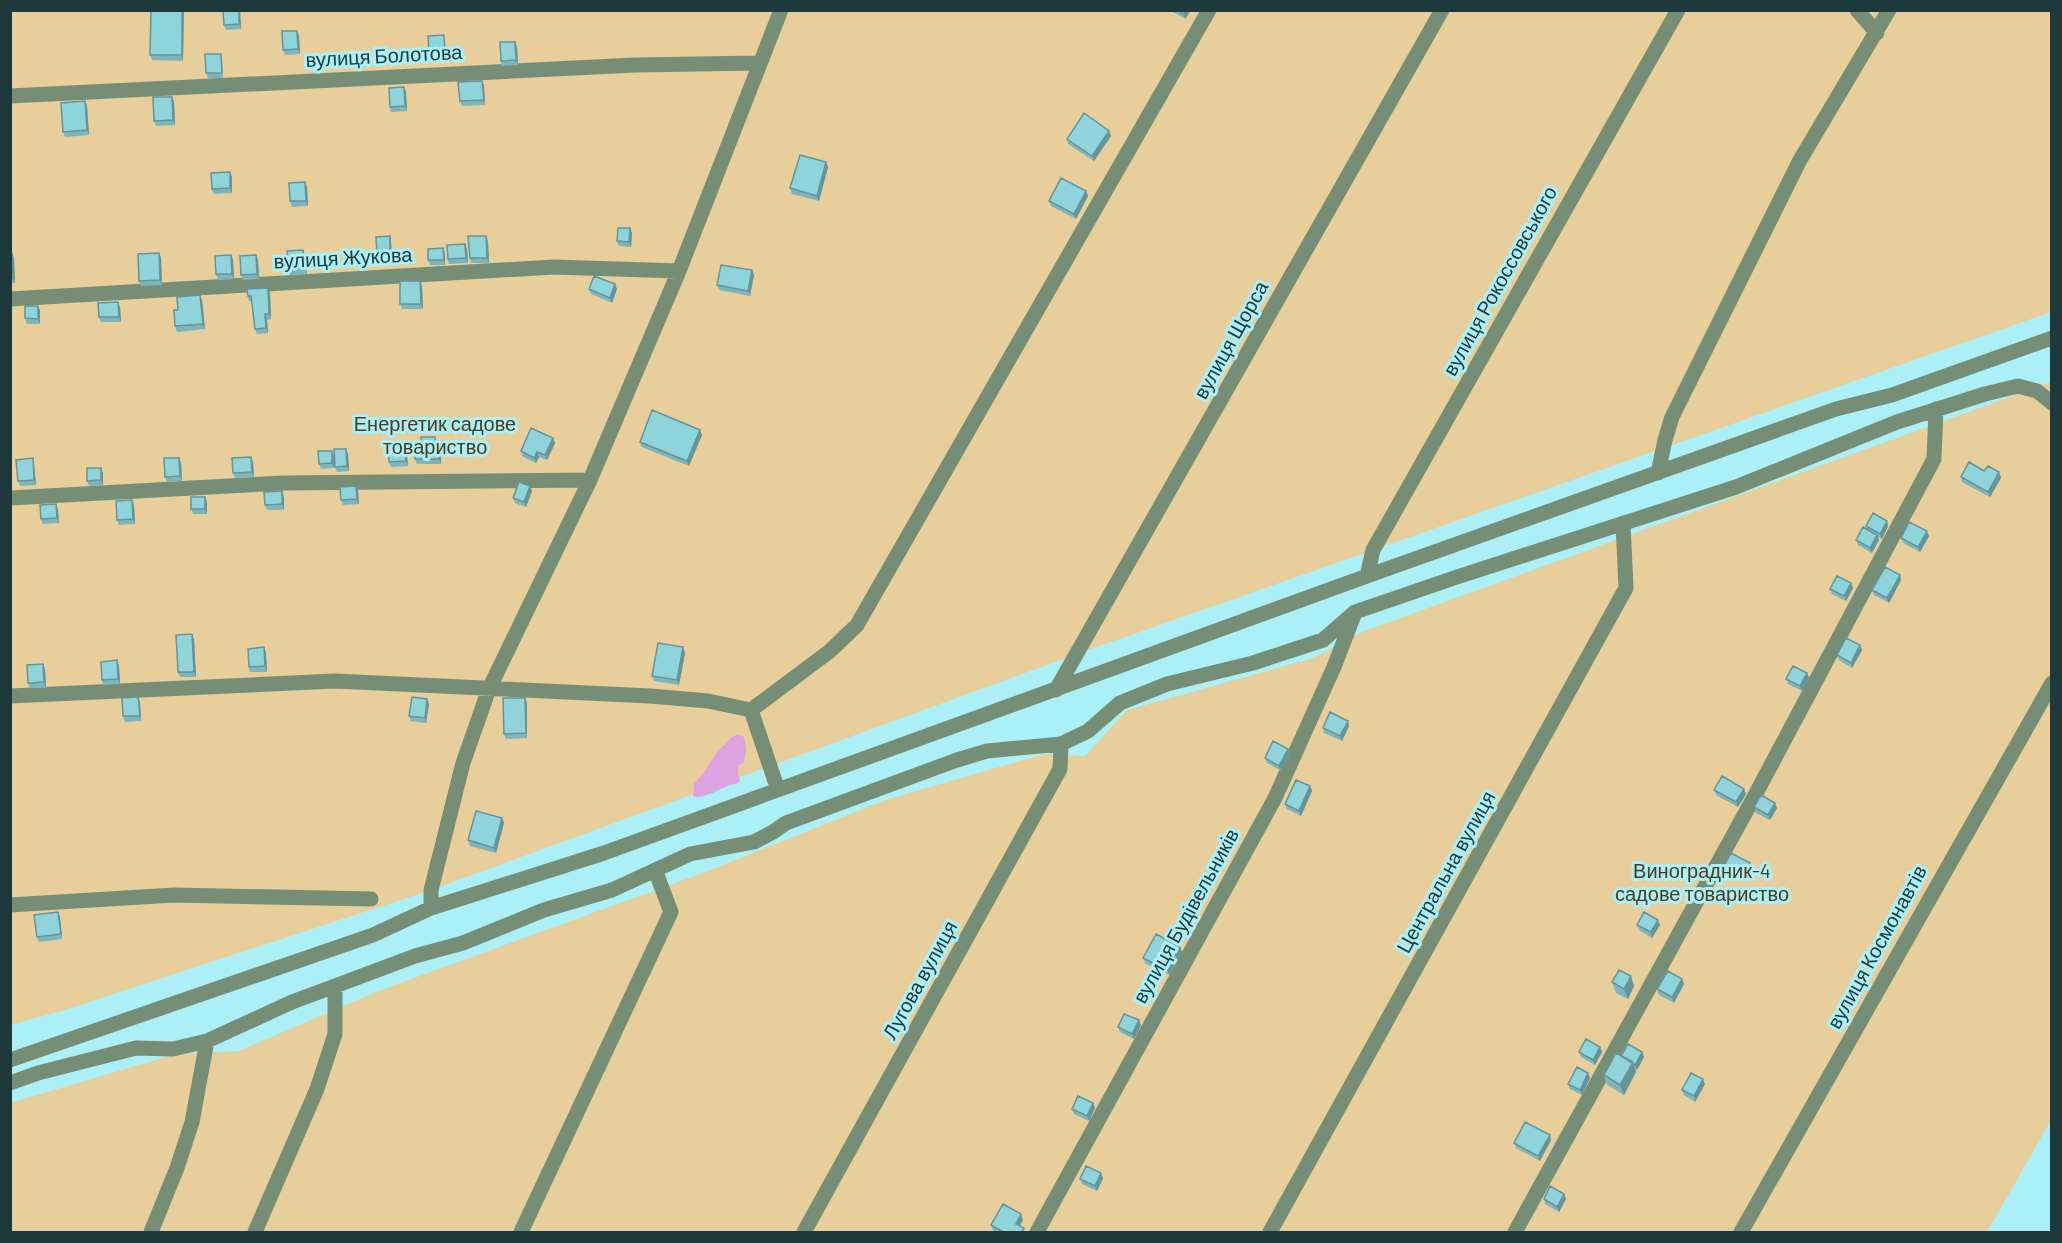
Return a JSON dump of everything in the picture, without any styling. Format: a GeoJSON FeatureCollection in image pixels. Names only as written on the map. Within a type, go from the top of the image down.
{"type":"FeatureCollection","features":[{"type":"Feature","properties":{"kind":"lane"},"geometry":{"type":"LineString","coordinates":[[431,908],[431,890],[463,763],[489,689],[590,480],[679,271],[781,10]]}},
{"type":"Feature","properties":{"kind":"lane"},"geometry":{"type":"LineString","coordinates":[[10,696],[335,681],[708,701],[751,710],[830,651],[857,625],[1209,10]]}},
{"type":"Feature","properties":{"kind":"lane","name":"вулиця Щорса"},"geometry":{"type":"LineString","coordinates":[[1056,690],[1442,10]]}},
{"type":"Feature","properties":{"kind":"lane","name":"вулиця Рокоссовського"},"geometry":{"type":"LineString","coordinates":[[1367,576],[1373,549],[1678,10]]}},
{"type":"Feature","properties":{"kind":"lane"},"geometry":{"type":"LineString","coordinates":[[1857,10],[1876,33]]}},
{"type":"Feature","properties":{"kind":"lane"},"geometry":{"type":"LineString","coordinates":[[1658,473],[1672,417],[1800,160],[1889,10]]}},
{"type":"Feature","properties":{"kind":"lane","name":"вулиця Болотова"},"geometry":{"type":"LineString","coordinates":[[10,96],[635,64],[759,63]]}},
{"type":"Feature","properties":{"kind":"lane","name":"вулиця Жукова"},"geometry":{"type":"LineString","coordinates":[[10,299],[554,267],[679,271]]}},
{"type":"Feature","properties":{"kind":"lane"},"geometry":{"type":"LineString","coordinates":[[10,1060],[373,935],[431,908],[604,853],[1367,576],[1836,409],[1892,395],[2052,338]]}},
{"type":"Feature","properties":{"kind":"lane"},"geometry":{"type":"LineString","coordinates":[[10,1083],[38,1073],[136,1048],[173,1049],[207,1041],[292,1002],[415,956],[463,943],[544,909],[612,890],[690,854],[754,842],[786,823],[957,760],[987,751],[1061,744],[1088,731],[1120,703],[1167,684],[1253,663],[1323,640],[1355,612],[1736,487],[1897,422],[1936,409],[2018,386],[2037,391],[2052,403]]}},
{"type":"Feature","properties":{"kind":"lane"},"geometry":{"type":"LineString","coordinates":[[1515,1233],[1753,799],[1934,459],[1936,409]]}},
{"type":"Feature","properties":{"kind":"lane"},"geometry":{"type":"LineString","coordinates":[[10,498],[283,483],[590,480]]}},
{"type":"Feature","properties":{"kind":"lane","name":"Центральна вулиця"},"geometry":{"type":"LineString","coordinates":[[1270,1233],[1626,588],[1623,523]]}},
{"type":"Feature","properties":{"kind":"lane","name":"вулиця Будівельників"},"geometry":{"type":"LineString","coordinates":[[1037,1233],[1275,798],[1334,667],[1355,612]]}},
{"type":"Feature","properties":{"kind":"lane","name":"вулиця Космонавтів"},"geometry":{"type":"LineString","coordinates":[[1741,1233],[2052,683]]}},
{"type":"Feature","properties":{"kind":"lane"},"geometry":{"type":"LineString","coordinates":[[751,710],[778,790]]}},
{"type":"Feature","properties":{"kind":"lane","name":"Лугова вулиця"},"geometry":{"type":"LineString","coordinates":[[804,1233],[1060,769],[1061,744]]}},
{"type":"Feature","properties":{"kind":"lane"},"geometry":{"type":"LineString","coordinates":[[521,1233],[671,912],[655,870]]}},
{"type":"Feature","properties":{"kind":"lane"},"geometry":{"type":"LineString","coordinates":[[10,905],[174,896],[370,900]]}},
{"type":"Feature","properties":{"kind":"lane"},"geometry":{"type":"LineString","coordinates":[[255,1233],[317,1089],[335,1034],[335,986]]}},
{"type":"Feature","properties":{"kind":"lane"},"geometry":{"type":"LineString","coordinates":[[151,1233],[177,1168],[192,1122],[207,1041]]}},
{"type":"Feature","properties":{"kind":"green space","name":"Енергетик садове товариство"},"geometry":{"type":"Polygon","coordinates":[[[11,11],[2051,11],[2051,312],[1077,654],[431,890],[68,1009],[11,1025],[11,11]]]}},
{"type":"Feature","properties":{"kind":"green space","name":"Виноградник-4 садове товариство"},"geometry":{"type":"Polygon","coordinates":[[[2051,382],[2051,1120],[1987,1232],[11,1232],[10,1103],[176,1054],[239,1051],[381,990],[700,874],[885,800],[1044,754],[1085,756],[1127,710],[1313,658],[1362,632],[2051,382]]]}},
{"type":"Feature","properties":{"kind":"shaded area"},"geometry":{"type":"Polygon","coordinates":[[[733,736],[744,737],[746,750],[744,762],[739,765],[740,781],[704,796],[693,796],[694,784],[717,752],[733,736]]]}},
{"type":"Feature","properties":{"kind":"building"},"geometry":{"type":"Polygon","coordinates":[[[151,10],[182,10],[182,55],[150,55],[151,10]]]}},
{"type":"Feature","properties":{"kind":"building"},"geometry":{"type":"Polygon","coordinates":[[[223,10],[239,10],[239,24],[224,25],[223,10]]]}},
{"type":"Feature","properties":{"kind":"building"},"geometry":{"type":"Polygon","coordinates":[[[282,31],[297,31],[298,49],[283,50],[282,31]]]}},
{"type":"Feature","properties":{"kind":"building"},"geometry":{"type":"Polygon","coordinates":[[[444,35],[445,54],[429,54],[428,36],[444,35]]]}},
{"type":"Feature","properties":{"kind":"building"},"geometry":{"type":"Polygon","coordinates":[[[500,42],[515,42],[516,60],[501,61],[500,42]]]}},
{"type":"Feature","properties":{"kind":"building"},"geometry":{"type":"Polygon","coordinates":[[[205,54],[221,54],[222,73],[206,73],[205,54]]]}},
{"type":"Feature","properties":{"kind":"building"},"geometry":{"type":"Polygon","coordinates":[[[482,81],[484,100],[460,101],[458,82],[482,81]]]}},
{"type":"Feature","properties":{"kind":"building"},"geometry":{"type":"Polygon","coordinates":[[[404,87],[405,106],[390,107],[389,88],[404,87]]]}},
{"type":"Feature","properties":{"kind":"building"},"geometry":{"type":"Polygon","coordinates":[[[153,97],[172,97],[173,120],[154,121],[153,97]]]}},
{"type":"Feature","properties":{"kind":"building"},"geometry":{"type":"Polygon","coordinates":[[[85,101],[87,130],[63,132],[61,103],[85,101]]]}},
{"type":"Feature","properties":{"kind":"building"},"geometry":{"type":"Polygon","coordinates":[[[1084,113],[1109,131],[1092,156],[1067,139],[1084,113]]]}},
{"type":"Feature","properties":{"kind":"building"},"geometry":{"type":"Polygon","coordinates":[[[800,155],[826,162],[817,196],[790,188],[800,155]]]}},
{"type":"Feature","properties":{"kind":"building"},"geometry":{"type":"Polygon","coordinates":[[[230,172],[230,188],[212,189],[211,173],[230,172]]]}},
{"type":"Feature","properties":{"kind":"building"},"geometry":{"type":"Polygon","coordinates":[[[1061,178],[1086,191],[1074,214],[1049,201],[1061,178]]]}},
{"type":"Feature","properties":{"kind":"building"},"geometry":{"type":"Polygon","coordinates":[[[305,182],[306,201],[290,201],[289,183],[305,182]]]}},
{"type":"Feature","properties":{"kind":"building"},"geometry":{"type":"Polygon","coordinates":[[[618,228],[630,228],[629,242],[617,241],[618,228]]]}},
{"type":"Feature","properties":{"kind":"building"},"geometry":{"type":"Polygon","coordinates":[[[390,236],[390,255],[377,256],[376,237],[390,236]]]}},
{"type":"Feature","properties":{"kind":"building"},"geometry":{"type":"Polygon","coordinates":[[[468,236],[486,236],[487,258],[470,258],[468,236]]]}},
{"type":"Feature","properties":{"kind":"building"},"geometry":{"type":"Polygon","coordinates":[[[465,244],[466,258],[448,259],[447,245],[465,244]]]}},
{"type":"Feature","properties":{"kind":"building"},"geometry":{"type":"Polygon","coordinates":[[[443,248],[444,260],[428,260],[428,249],[443,248]]]}},
{"type":"Feature","properties":{"kind":"building"},"geometry":{"type":"Polygon","coordinates":[[[303,250],[305,269],[288,270],[287,251],[303,250]]]}},
{"type":"Feature","properties":{"kind":"building"},"geometry":{"type":"Polygon","coordinates":[[[10,253],[12,253],[13,278],[10,278],[10,253]]]}},
{"type":"Feature","properties":{"kind":"building"},"geometry":{"type":"Polygon","coordinates":[[[159,253],[160,280],[139,281],[138,254],[159,253]]]}},
{"type":"Feature","properties":{"kind":"building"},"geometry":{"type":"Polygon","coordinates":[[[231,255],[232,274],[216,274],[215,256],[231,255]]]}},
{"type":"Feature","properties":{"kind":"building"},"geometry":{"type":"Polygon","coordinates":[[[256,255],[257,274],[241,275],[240,256],[256,255]]]}},
{"type":"Feature","properties":{"kind":"building"},"geometry":{"type":"Polygon","coordinates":[[[721,265],[752,270],[748,291],[717,285],[721,265]]]}},
{"type":"Feature","properties":{"kind":"building"},"geometry":{"type":"Polygon","coordinates":[[[594,276],[615,284],[610,298],[589,289],[594,276]]]}},
{"type":"Feature","properties":{"kind":"building"},"geometry":{"type":"Polygon","coordinates":[[[400,281],[420,281],[421,304],[400,304],[400,281]]]}},
{"type":"Feature","properties":{"kind":"building"},"geometry":{"type":"Polygon","coordinates":[[[268,288],[269,314],[265,314],[266,328],[255,329],[251,296],[248,296],[247,289],[268,288]]]}},
{"type":"Feature","properties":{"kind":"building"},"geometry":{"type":"Polygon","coordinates":[[[200,295],[203,324],[175,326],[174,310],[178,310],[177,297],[200,295]]]}},
{"type":"Feature","properties":{"kind":"building"},"geometry":{"type":"Polygon","coordinates":[[[118,302],[119,317],[99,317],[98,303],[118,302]]]}},
{"type":"Feature","properties":{"kind":"building"},"geometry":{"type":"Polygon","coordinates":[[[25,306],[38,306],[38,319],[25,318],[25,306]]]}},
{"type":"Feature","properties":{"kind":"building"},"geometry":{"type":"Polygon","coordinates":[[[652,410],[700,430],[687,461],[640,442],[652,410]]]}},
{"type":"Feature","properties":{"kind":"building"},"geometry":{"type":"Polygon","coordinates":[[[531,428],[553,438],[545,455],[537,452],[534,458],[521,451],[531,428]]]}},
{"type":"Feature","properties":{"kind":"building"},"geometry":{"type":"Polygon","coordinates":[[[421,437],[435,437],[436,445],[439,445],[439,459],[415,459],[414,447],[422,445],[421,437]]]}},
{"type":"Feature","properties":{"kind":"building"},"geometry":{"type":"Polygon","coordinates":[[[404,442],[406,461],[389,462],[388,443],[404,442]]]}},
{"type":"Feature","properties":{"kind":"building"},"geometry":{"type":"Polygon","coordinates":[[[334,449],[346,449],[347,466],[335,467],[334,449]]]}},
{"type":"Feature","properties":{"kind":"building"},"geometry":{"type":"Polygon","coordinates":[[[318,451],[332,451],[332,463],[319,464],[318,451]]]}},
{"type":"Feature","properties":{"kind":"building"},"geometry":{"type":"Polygon","coordinates":[[[251,457],[252,472],[233,473],[232,458],[251,457]]]}},
{"type":"Feature","properties":{"kind":"building"},"geometry":{"type":"Polygon","coordinates":[[[33,458],[34,480],[18,481],[16,460],[33,458]]]}},
{"type":"Feature","properties":{"kind":"building"},"geometry":{"type":"Polygon","coordinates":[[[164,458],[179,458],[180,476],[165,477],[164,458]]]}},
{"type":"Feature","properties":{"kind":"building"},"geometry":{"type":"Polygon","coordinates":[[[1969,462],[1984,471],[1988,466],[1999,472],[1988,492],[1961,477],[1969,462]]]}},
{"type":"Feature","properties":{"kind":"building"},"geometry":{"type":"Polygon","coordinates":[[[87,468],[101,468],[101,480],[87,481],[87,468]]]}},
{"type":"Feature","properties":{"kind":"building"},"geometry":{"type":"Polygon","coordinates":[[[519,482],[530,486],[524,502],[513,498],[519,482]]]}},
{"type":"Feature","properties":{"kind":"building"},"geometry":{"type":"Polygon","coordinates":[[[356,486],[357,499],[341,500],[340,487],[356,486]]]}},
{"type":"Feature","properties":{"kind":"building"},"geometry":{"type":"Polygon","coordinates":[[[282,491],[282,504],[265,505],[264,492],[282,491]]]}},
{"type":"Feature","properties":{"kind":"building"},"geometry":{"type":"Polygon","coordinates":[[[191,497],[205,497],[205,509],[191,509],[191,497]]]}},
{"type":"Feature","properties":{"kind":"building"},"geometry":{"type":"Polygon","coordinates":[[[132,500],[133,519],[117,520],[116,501],[132,500]]]}},
{"type":"Feature","properties":{"kind":"building"},"geometry":{"type":"Polygon","coordinates":[[[56,504],[57,518],[41,519],[40,505],[56,504]]]}},
{"type":"Feature","properties":{"kind":"building"},"geometry":{"type":"Polygon","coordinates":[[[1873,513],[1887,521],[1880,534],[1866,526],[1873,513]]]}},
{"type":"Feature","properties":{"kind":"building"},"geometry":{"type":"Polygon","coordinates":[[[1909,522],[1927,531],[1918,547],[1901,538],[1909,522]]]}},
{"type":"Feature","properties":{"kind":"building"},"geometry":{"type":"Polygon","coordinates":[[[1863,527],[1877,535],[1870,548],[1856,540],[1863,527]]]}},
{"type":"Feature","properties":{"kind":"building"},"geometry":{"type":"Polygon","coordinates":[[[1885,567],[1900,575],[1887,598],[1872,590],[1885,567]]]}},
{"type":"Feature","properties":{"kind":"building"},"geometry":{"type":"Polygon","coordinates":[[[1837,576],[1851,583],[1844,596],[1830,589],[1837,576]]]}},
{"type":"Feature","properties":{"kind":"building"},"geometry":{"type":"Polygon","coordinates":[[[192,634],[194,672],[178,672],[176,635],[192,634]]]}},
{"type":"Feature","properties":{"kind":"building"},"geometry":{"type":"Polygon","coordinates":[[[1846,638],[1860,645],[1851,663],[1837,655],[1846,638]]]}},
{"type":"Feature","properties":{"kind":"building"},"geometry":{"type":"Polygon","coordinates":[[[658,643],[683,647],[677,680],[652,676],[658,643]]]}},
{"type":"Feature","properties":{"kind":"building"},"geometry":{"type":"Polygon","coordinates":[[[264,647],[265,666],[249,667],[248,649],[264,647]]]}},
{"type":"Feature","properties":{"kind":"building"},"geometry":{"type":"Polygon","coordinates":[[[117,660],[118,679],[102,680],[101,662],[117,660]]]}},
{"type":"Feature","properties":{"kind":"building"},"geometry":{"type":"Polygon","coordinates":[[[43,664],[44,682],[28,683],[27,665],[43,664]]]}},
{"type":"Feature","properties":{"kind":"building"},"geometry":{"type":"Polygon","coordinates":[[[1793,666],[1807,673],[1800,686],[1786,679],[1793,666]]]}},
{"type":"Feature","properties":{"kind":"building"},"geometry":{"type":"Polygon","coordinates":[[[138,697],[140,716],[123,716],[122,698],[138,697]]]}},
{"type":"Feature","properties":{"kind":"building"},"geometry":{"type":"Polygon","coordinates":[[[412,697],[427,699],[425,718],[409,716],[412,697]]]}},
{"type":"Feature","properties":{"kind":"building"},"geometry":{"type":"Polygon","coordinates":[[[503,698],[525,698],[526,733],[504,734],[503,698]]]}},
{"type":"Feature","properties":{"kind":"building"},"geometry":{"type":"Polygon","coordinates":[[[1330,712],[1348,721],[1340,736],[1323,728],[1330,712]]]}},
{"type":"Feature","properties":{"kind":"building"},"geometry":{"type":"Polygon","coordinates":[[[1273,741],[1288,749],[1279,766],[1265,758],[1273,741]]]}},
{"type":"Feature","properties":{"kind":"building"},"geometry":{"type":"Polygon","coordinates":[[[1722,776],[1744,789],[1736,802],[1714,790],[1722,776]]]}},
{"type":"Feature","properties":{"kind":"building"},"geometry":{"type":"Polygon","coordinates":[[[1296,780],[1310,786],[1299,811],[1285,804],[1296,780]]]}},
{"type":"Feature","properties":{"kind":"building"},"geometry":{"type":"Polygon","coordinates":[[[1761,795],[1775,803],[1768,815],[1754,807],[1761,795]]]}},
{"type":"Feature","properties":{"kind":"building"},"geometry":{"type":"Polygon","coordinates":[[[476,811],[502,818],[494,848],[468,840],[476,811]]]}},
{"type":"Feature","properties":{"kind":"building"},"geometry":{"type":"Polygon","coordinates":[[[1731,853],[1750,863],[1742,876],[1724,866],[1731,853]]]}},
{"type":"Feature","properties":{"kind":"building"},"geometry":{"type":"Polygon","coordinates":[[[58,912],[61,934],[37,937],[34,915],[58,912]]]}},
{"type":"Feature","properties":{"kind":"building"},"geometry":{"type":"Polygon","coordinates":[[[1644,912],[1658,920],[1651,932],[1637,925],[1644,912]]]}},
{"type":"Feature","properties":{"kind":"building"},"geometry":{"type":"Polygon","coordinates":[[[1156,934],[1180,947],[1167,970],[1143,958],[1156,934]]]}},
{"type":"Feature","properties":{"kind":"building"},"geometry":{"type":"Polygon","coordinates":[[[1619,970],[1631,976],[1624,989],[1612,982],[1619,970]]]}},
{"type":"Feature","properties":{"kind":"building"},"geometry":{"type":"Polygon","coordinates":[[[1668,971],[1682,979],[1672,997],[1657,989],[1668,971]]]}},
{"type":"Feature","properties":{"kind":"building"},"geometry":{"type":"Polygon","coordinates":[[[1124,1014],[1139,1020],[1132,1034],[1118,1027],[1124,1014]]]}},
{"type":"Feature","properties":{"kind":"building"},"geometry":{"type":"Polygon","coordinates":[[[1586,1039],[1600,1047],[1593,1060],[1579,1052],[1586,1039]]]}},
{"type":"Feature","properties":{"kind":"building"},"geometry":{"type":"Polygon","coordinates":[[[1628,1044],[1642,1052],[1635,1065],[1621,1056],[1628,1044]]]}},
{"type":"Feature","properties":{"kind":"building"},"geometry":{"type":"Polygon","coordinates":[[[1616,1053],[1633,1062],[1620,1085],[1604,1075],[1616,1053]]]}},
{"type":"Feature","properties":{"kind":"building"},"geometry":{"type":"Polygon","coordinates":[[[1577,1067],[1588,1073],[1580,1090],[1568,1084],[1577,1067]]]}},
{"type":"Feature","properties":{"kind":"building"},"geometry":{"type":"Polygon","coordinates":[[[1691,1073],[1703,1079],[1694,1096],[1682,1090],[1691,1073]]]}},
{"type":"Feature","properties":{"kind":"building"},"geometry":{"type":"Polygon","coordinates":[[[1078,1096],[1093,1103],[1087,1116],[1072,1109],[1078,1096]]]}},
{"type":"Feature","properties":{"kind":"building"},"geometry":{"type":"Polygon","coordinates":[[[1525,1122],[1550,1135],[1538,1156],[1514,1143],[1525,1122]]]}},
{"type":"Feature","properties":{"kind":"building"},"geometry":{"type":"Polygon","coordinates":[[[1086,1166],[1101,1173],[1095,1186],[1080,1179],[1086,1166]]]}},
{"type":"Feature","properties":{"kind":"building"},"geometry":{"type":"Polygon","coordinates":[[[1550,1186],[1564,1194],[1557,1207],[1544,1199],[1550,1186]]]}},
{"type":"Feature","properties":{"kind":"building"},"geometry":{"type":"Polygon","coordinates":[[[1003,1204],[1021,1214],[1016,1224],[1024,1228],[1021,1233],[1005,1233],[991,1225],[1003,1204]]]}}]}
